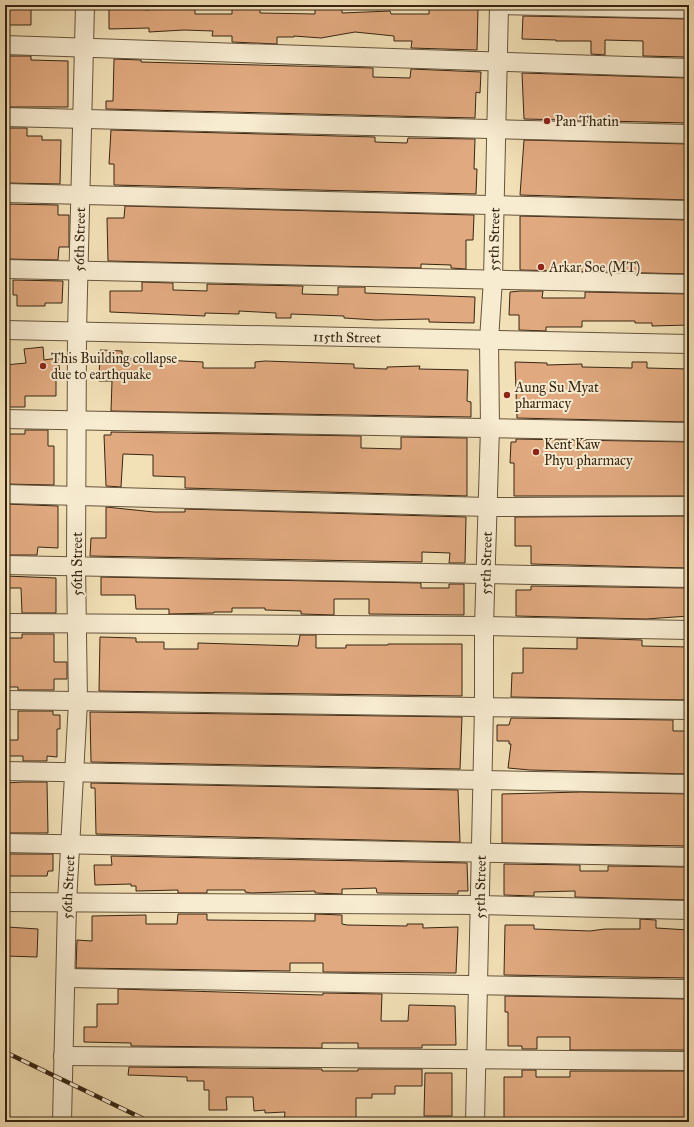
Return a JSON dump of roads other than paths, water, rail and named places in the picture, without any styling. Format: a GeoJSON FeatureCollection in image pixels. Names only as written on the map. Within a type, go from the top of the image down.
{"type":"FeatureCollection","features":[{"type":"Feature","properties":{"kind":"street","name":"56th Street"},"geometry":{"type":"LineString","coordinates":[[62,1122],[67,903],[78,702],[76,565],[77,332],[85,5]]}},
{"type":"Feature","properties":{"kind":"street"},"geometry":{"type":"LineString","coordinates":[[500,5],[689,10]]}},
{"type":"Feature","properties":{"kind":"street","name":"55th Street"},"geometry":{"type":"LineString","coordinates":[[475,1122],[484,707],[484,626],[490,427],[489,340],[493,279],[500,5]]}},
{"type":"Feature","properties":{"kind":"street"},"geometry":{"type":"LineString","coordinates":[[5,45],[689,68]]}},
{"type":"Feature","properties":{"kind":"street"},"geometry":{"type":"LineString","coordinates":[[5,117],[689,134]]}},
{"type":"Feature","properties":{"kind":"street"},"geometry":{"type":"LineString","coordinates":[[5,193],[689,210]]}},
{"type":"Feature","properties":{"kind":"street"},"geometry":{"type":"LineString","coordinates":[[5,269],[689,284]]}},
{"type":"Feature","properties":{"kind":"street","name":"115th Street"},"geometry":{"type":"LineString","coordinates":[[5,330],[689,344]]}},
{"type":"Feature","properties":{"kind":"street"},"geometry":{"type":"LineString","coordinates":[[5,418],[689,432]]}},
{"type":"Feature","properties":{"kind":"street"},"geometry":{"type":"LineString","coordinates":[[5,494],[488,507],[689,506]]}},
{"type":"Feature","properties":{"kind":"street"},"geometry":{"type":"LineString","coordinates":[[5,565],[76,565],[486,575],[689,578]]}},
{"type":"Feature","properties":{"kind":"street"},"geometry":{"type":"LineString","coordinates":[[5,623],[484,626],[689,630]]}},
{"type":"Feature","properties":{"kind":"street"},"geometry":{"type":"LineString","coordinates":[[5,700],[689,710]]}},
{"type":"Feature","properties":{"kind":"street"},"geometry":{"type":"LineString","coordinates":[[5,771],[689,784]]}},
{"type":"Feature","properties":{"kind":"street"},"geometry":{"type":"LineString","coordinates":[[5,843],[689,857]]}},
{"type":"Feature","properties":{"kind":"street"},"geometry":{"type":"LineString","coordinates":[[5,902],[479,905],[689,910]]}},
{"type":"Feature","properties":{"kind":"street"},"geometry":{"type":"LineString","coordinates":[[66,978],[689,989]]}},
{"type":"Feature","properties":{"kind":"street"},"geometry":{"type":"LineString","coordinates":[[63,1056],[689,1061]]}},
{"type":"Feature","properties":{"kind":"railway"},"geometry":{"type":"LineString","coordinates":[[5,1052],[150,1122]]}},
{"type":"Feature","properties":{"kind":"place","name":"Pan Thatin"},"geometry":{"type":"Point","coordinates":[547,121]}},
{"type":"Feature","properties":{"kind":"place","name":"Arkar Soe (MT)"},"geometry":{"type":"Point","coordinates":[541,267]}},
{"type":"Feature","properties":{"kind":"place","name":"This Building collapse due to earthquake"},"geometry":{"type":"Point","coordinates":[43,366]}},
{"type":"Feature","properties":{"kind":"place","name":"Aung Su Myat pharmacy"},"geometry":{"type":"Point","coordinates":[507,395]}},
{"type":"Feature","properties":{"kind":"place","name":"Kent Kaw Phyu pharmacy"},"geometry":{"type":"Point","coordinates":[536,452]}}]}
